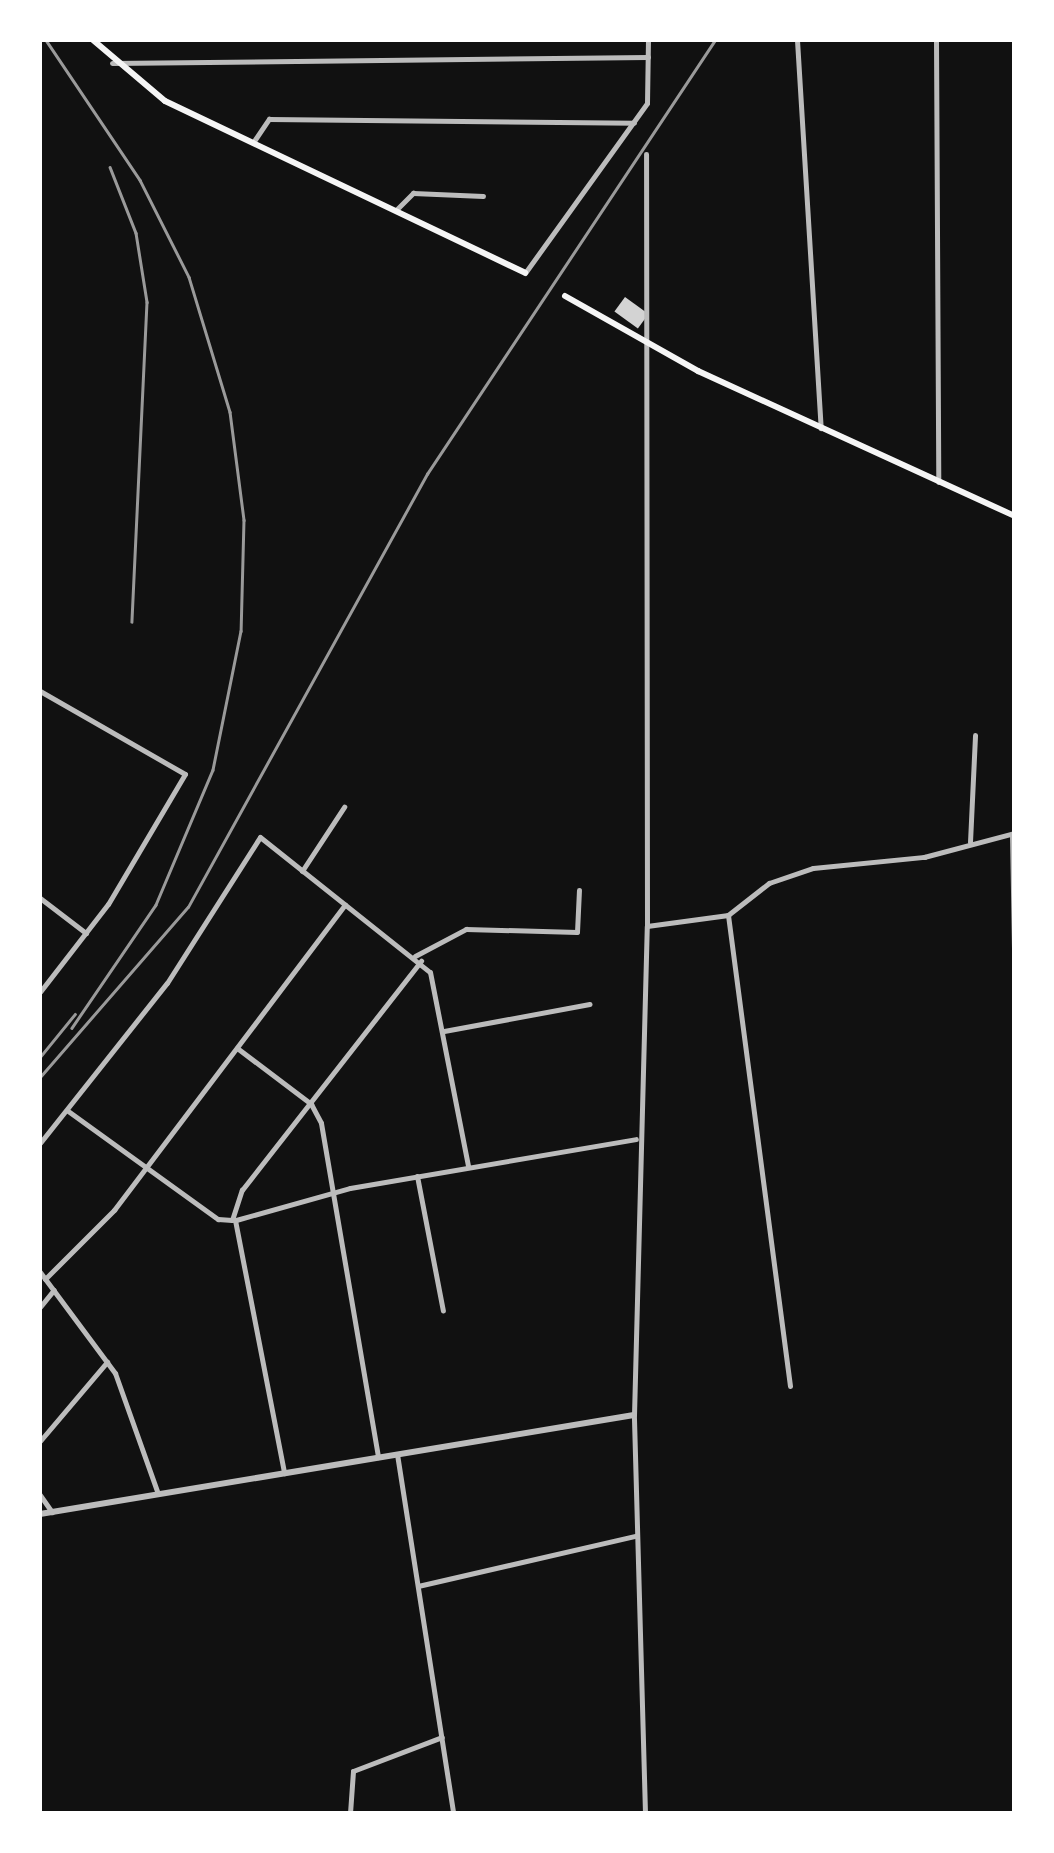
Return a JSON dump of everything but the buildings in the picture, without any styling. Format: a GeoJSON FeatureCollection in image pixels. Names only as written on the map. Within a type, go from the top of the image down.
{"type":"FeatureCollection","features":[{"type":"Feature","properties":{"kind":"main road"},"geometry":{"type":"LineString","coordinates":[[93,40],[112,63],[164,101],[254,140],[525,272]]}},
{"type":"Feature","properties":{"kind":"main road"},"geometry":{"type":"LineString","coordinates":[[565,296],[642,341],[1014,516]]}},
{"type":"Feature","properties":{"kind":"street"},"geometry":{"type":"LineString","coordinates":[[525,272],[634,123],[649,95],[648,40]]}},
{"type":"Feature","properties":{"kind":"street"},"geometry":{"type":"LineString","coordinates":[[797,40],[821,428]]}},
{"type":"Feature","properties":{"kind":"street"},"geometry":{"type":"LineString","coordinates":[[936,40],[938,482]]}},
{"type":"Feature","properties":{"kind":"street"},"geometry":{"type":"LineString","coordinates":[[112,63],[648,57]]}},
{"type":"Feature","properties":{"kind":"street"},"geometry":{"type":"LineString","coordinates":[[254,140],[269,118],[634,123]]}},
{"type":"Feature","properties":{"kind":"street"},"geometry":{"type":"LineString","coordinates":[[645,1813],[634,1414],[636,1138],[647,926],[642,341],[646,154]]}},
{"type":"Feature","properties":{"kind":"street"},"geometry":{"type":"LineString","coordinates":[[397,209],[413,193],[483,196]]}},
{"type":"Feature","properties":{"kind":"street"},"geometry":{"type":"LineString","coordinates":[[40,691],[186,774],[86,933],[40,992]]}},
{"type":"Feature","properties":{"kind":"street"},"geometry":{"type":"LineString","coordinates":[[970,842],[975,735]]}},
{"type":"Feature","properties":{"kind":"street"},"geometry":{"type":"LineString","coordinates":[[302,870],[344,806]]}},
{"type":"Feature","properties":{"kind":"street"},"geometry":{"type":"LineString","coordinates":[[647,926],[728,915],[769,884],[813,868],[924,857],[970,842],[1013,834],[1014,954]]}},
{"type":"Feature","properties":{"kind":"street"},"geometry":{"type":"LineString","coordinates":[[40,1143],[167,983],[260,836],[422,962],[444,1031],[468,1166]]}},
{"type":"Feature","properties":{"kind":"street"},"geometry":{"type":"LineString","coordinates":[[415,956],[466,928],[577,932],[578,890]]}},
{"type":"Feature","properties":{"kind":"street"},"geometry":{"type":"LineString","coordinates":[[40,898],[86,933]]}},
{"type":"Feature","properties":{"kind":"street"},"geometry":{"type":"LineString","coordinates":[[46,1279],[146,1168],[345,905]]}},
{"type":"Feature","properties":{"kind":"street"},"geometry":{"type":"LineString","coordinates":[[728,915],[790,1386]]}},
{"type":"Feature","properties":{"kind":"street"},"geometry":{"type":"LineString","coordinates":[[284,1473],[234,1220],[242,1190],[422,962]]}},
{"type":"Feature","properties":{"kind":"street"},"geometry":{"type":"LineString","coordinates":[[444,1031],[590,1004]]}},
{"type":"Feature","properties":{"kind":"street"},"geometry":{"type":"LineString","coordinates":[[237,1048],[311,1104],[332,1192],[378,1457]]}},
{"type":"Feature","properties":{"kind":"street"},"geometry":{"type":"LineString","coordinates":[[68,1111],[146,1168],[234,1220],[332,1192],[636,1138]]}},
{"type":"Feature","properties":{"kind":"street"},"geometry":{"type":"LineString","coordinates":[[417,1176],[443,1312]]}},
{"type":"Feature","properties":{"kind":"street"},"geometry":{"type":"LineString","coordinates":[[40,1272],[107,1362],[158,1494]]}},
{"type":"Feature","properties":{"kind":"street"},"geometry":{"type":"LineString","coordinates":[[40,1307],[54,1290]]}},
{"type":"Feature","properties":{"kind":"street"},"geometry":{"type":"LineString","coordinates":[[40,1441],[107,1362]]}},
{"type":"Feature","properties":{"kind":"street"},"geometry":{"type":"LineString","coordinates":[[40,1514],[634,1414]]}},
{"type":"Feature","properties":{"kind":"street"},"geometry":{"type":"LineString","coordinates":[[397,1454],[453,1813]]}},
{"type":"Feature","properties":{"kind":"street"},"geometry":{"type":"LineString","coordinates":[[40,1495],[52,1512]]}},
{"type":"Feature","properties":{"kind":"street"},"geometry":{"type":"LineString","coordinates":[[418,1586],[636,1536]]}},
{"type":"Feature","properties":{"kind":"street"},"geometry":{"type":"LineString","coordinates":[[350,1813],[353,1770],[442,1737]]}},
{"type":"Feature","properties":{"kind":"railway"},"geometry":{"type":"LineString","coordinates":[[46,40],[140,180],[189,277],[230,412],[244,520],[241,631],[213,770],[156,905],[72,1028]]}},
{"type":"Feature","properties":{"kind":"railway"},"geometry":{"type":"LineString","coordinates":[[40,1077],[188,907],[427,474],[715,40]]}},
{"type":"Feature","properties":{"kind":"railway"},"geometry":{"type":"LineString","coordinates":[[110,167],[136,233],[147,302],[132,622]]}},
{"type":"Feature","properties":{"kind":"railway"},"geometry":{"type":"LineString","coordinates":[[40,1057],[75,1014]]}}]}
